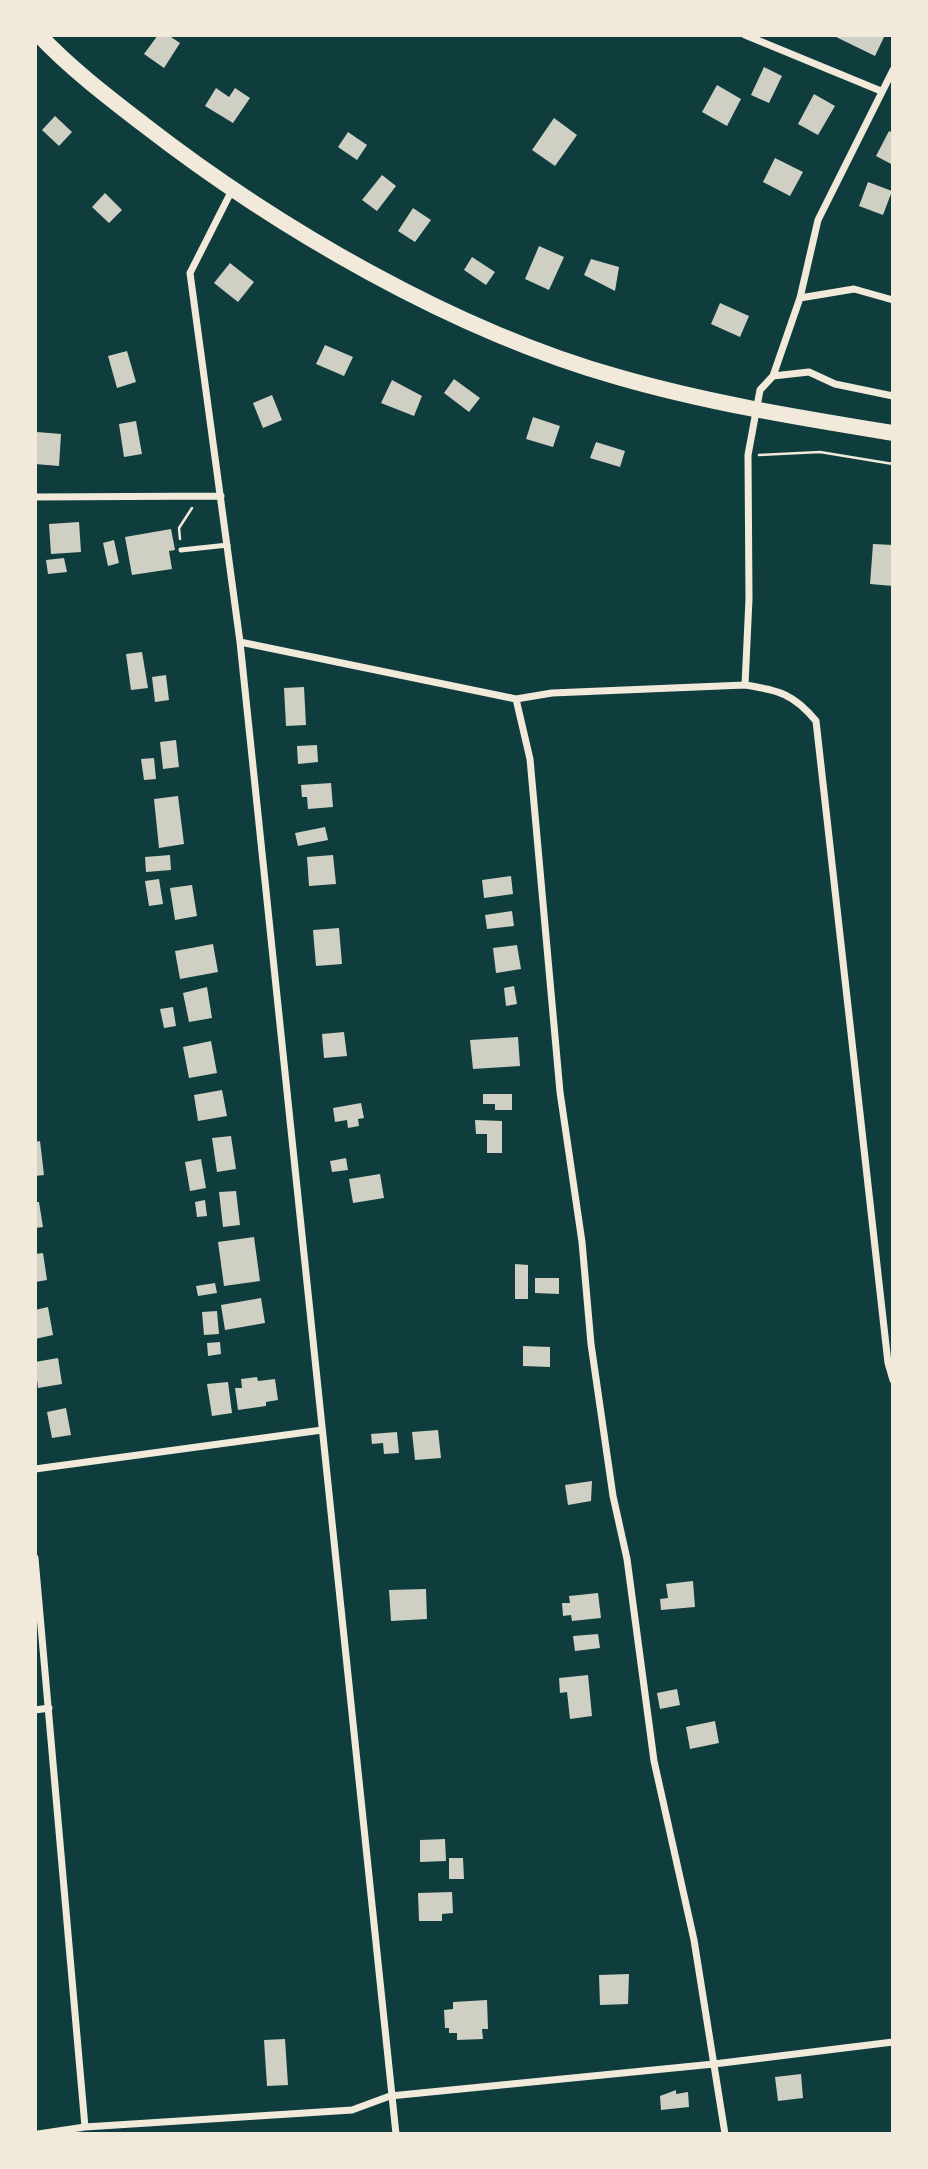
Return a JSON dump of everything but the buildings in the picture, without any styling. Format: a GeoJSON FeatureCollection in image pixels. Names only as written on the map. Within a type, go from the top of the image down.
{"type":"FeatureCollection","features":[{"type":"Feature","properties":{"kind":"main road"},"geometry":{"type":"LineString","coordinates":[[39,35],[118,105],[300,234],[465,319],[553,355],[617,377],[755,409],[893,433]]}},
{"type":"Feature","properties":{"kind":"street"},"geometry":{"type":"LineString","coordinates":[[745,35],[881,91]]}},
{"type":"Feature","properties":{"kind":"street"},"geometry":{"type":"LineString","coordinates":[[745,685],[749,599],[748,455],[755,409],[760,390],[773,376],[800,298],[818,220],[893,70]]}},
{"type":"Feature","properties":{"kind":"street"},"geometry":{"type":"LineString","coordinates":[[233,189],[190,273],[240,642],[396,2134]]}},
{"type":"Feature","properties":{"kind":"street"},"geometry":{"type":"LineString","coordinates":[[800,298],[854,289],[893,300]]}},
{"type":"Feature","properties":{"kind":"street"},"geometry":{"type":"LineString","coordinates":[[773,376],[809,372],[835,384],[893,396]]}},
{"type":"Feature","properties":{"kind":"street"},"geometry":{"type":"LineString","coordinates":[[35,497],[221,496]]}},
{"type":"Feature","properties":{"kind":"street"},"geometry":{"type":"LineString","coordinates":[[240,642],[516,699],[552,694],[745,685],[773,690],[799,701],[816,720],[888,1363],[893,1380]]}},
{"type":"Feature","properties":{"kind":"street"},"geometry":{"type":"LineString","coordinates":[[516,699],[530,759],[560,1092],[582,1242],[591,1344],[613,1496],[626,1559],[654,1761],[694,1940],[725,2134]]}},
{"type":"Feature","properties":{"kind":"street"},"geometry":{"type":"LineString","coordinates":[[35,1469],[322,1430]]}},
{"type":"Feature","properties":{"kind":"street"},"geometry":{"type":"LineString","coordinates":[[35,1558],[85,2127]]}},
{"type":"Feature","properties":{"kind":"street"},"geometry":{"type":"LineString","coordinates":[[35,1710],[49,1708]]}},
{"type":"Feature","properties":{"kind":"street"},"geometry":{"type":"LineString","coordinates":[[38,2134],[85,2127],[352,2110],[390,2096],[715,2064],[893,2042]]}},
{"type":"Feature","properties":{"kind":"lane"},"geometry":{"type":"LineString","coordinates":[[181,550],[228,545]]}},
{"type":"Feature","properties":{"kind":"path"},"geometry":{"type":"LineString","coordinates":[[748,455],[820,452],[893,464]]}},
{"type":"Feature","properties":{"kind":"path"},"geometry":{"type":"LineString","coordinates":[[181,550],[179,528],[200,496]]}}]}
